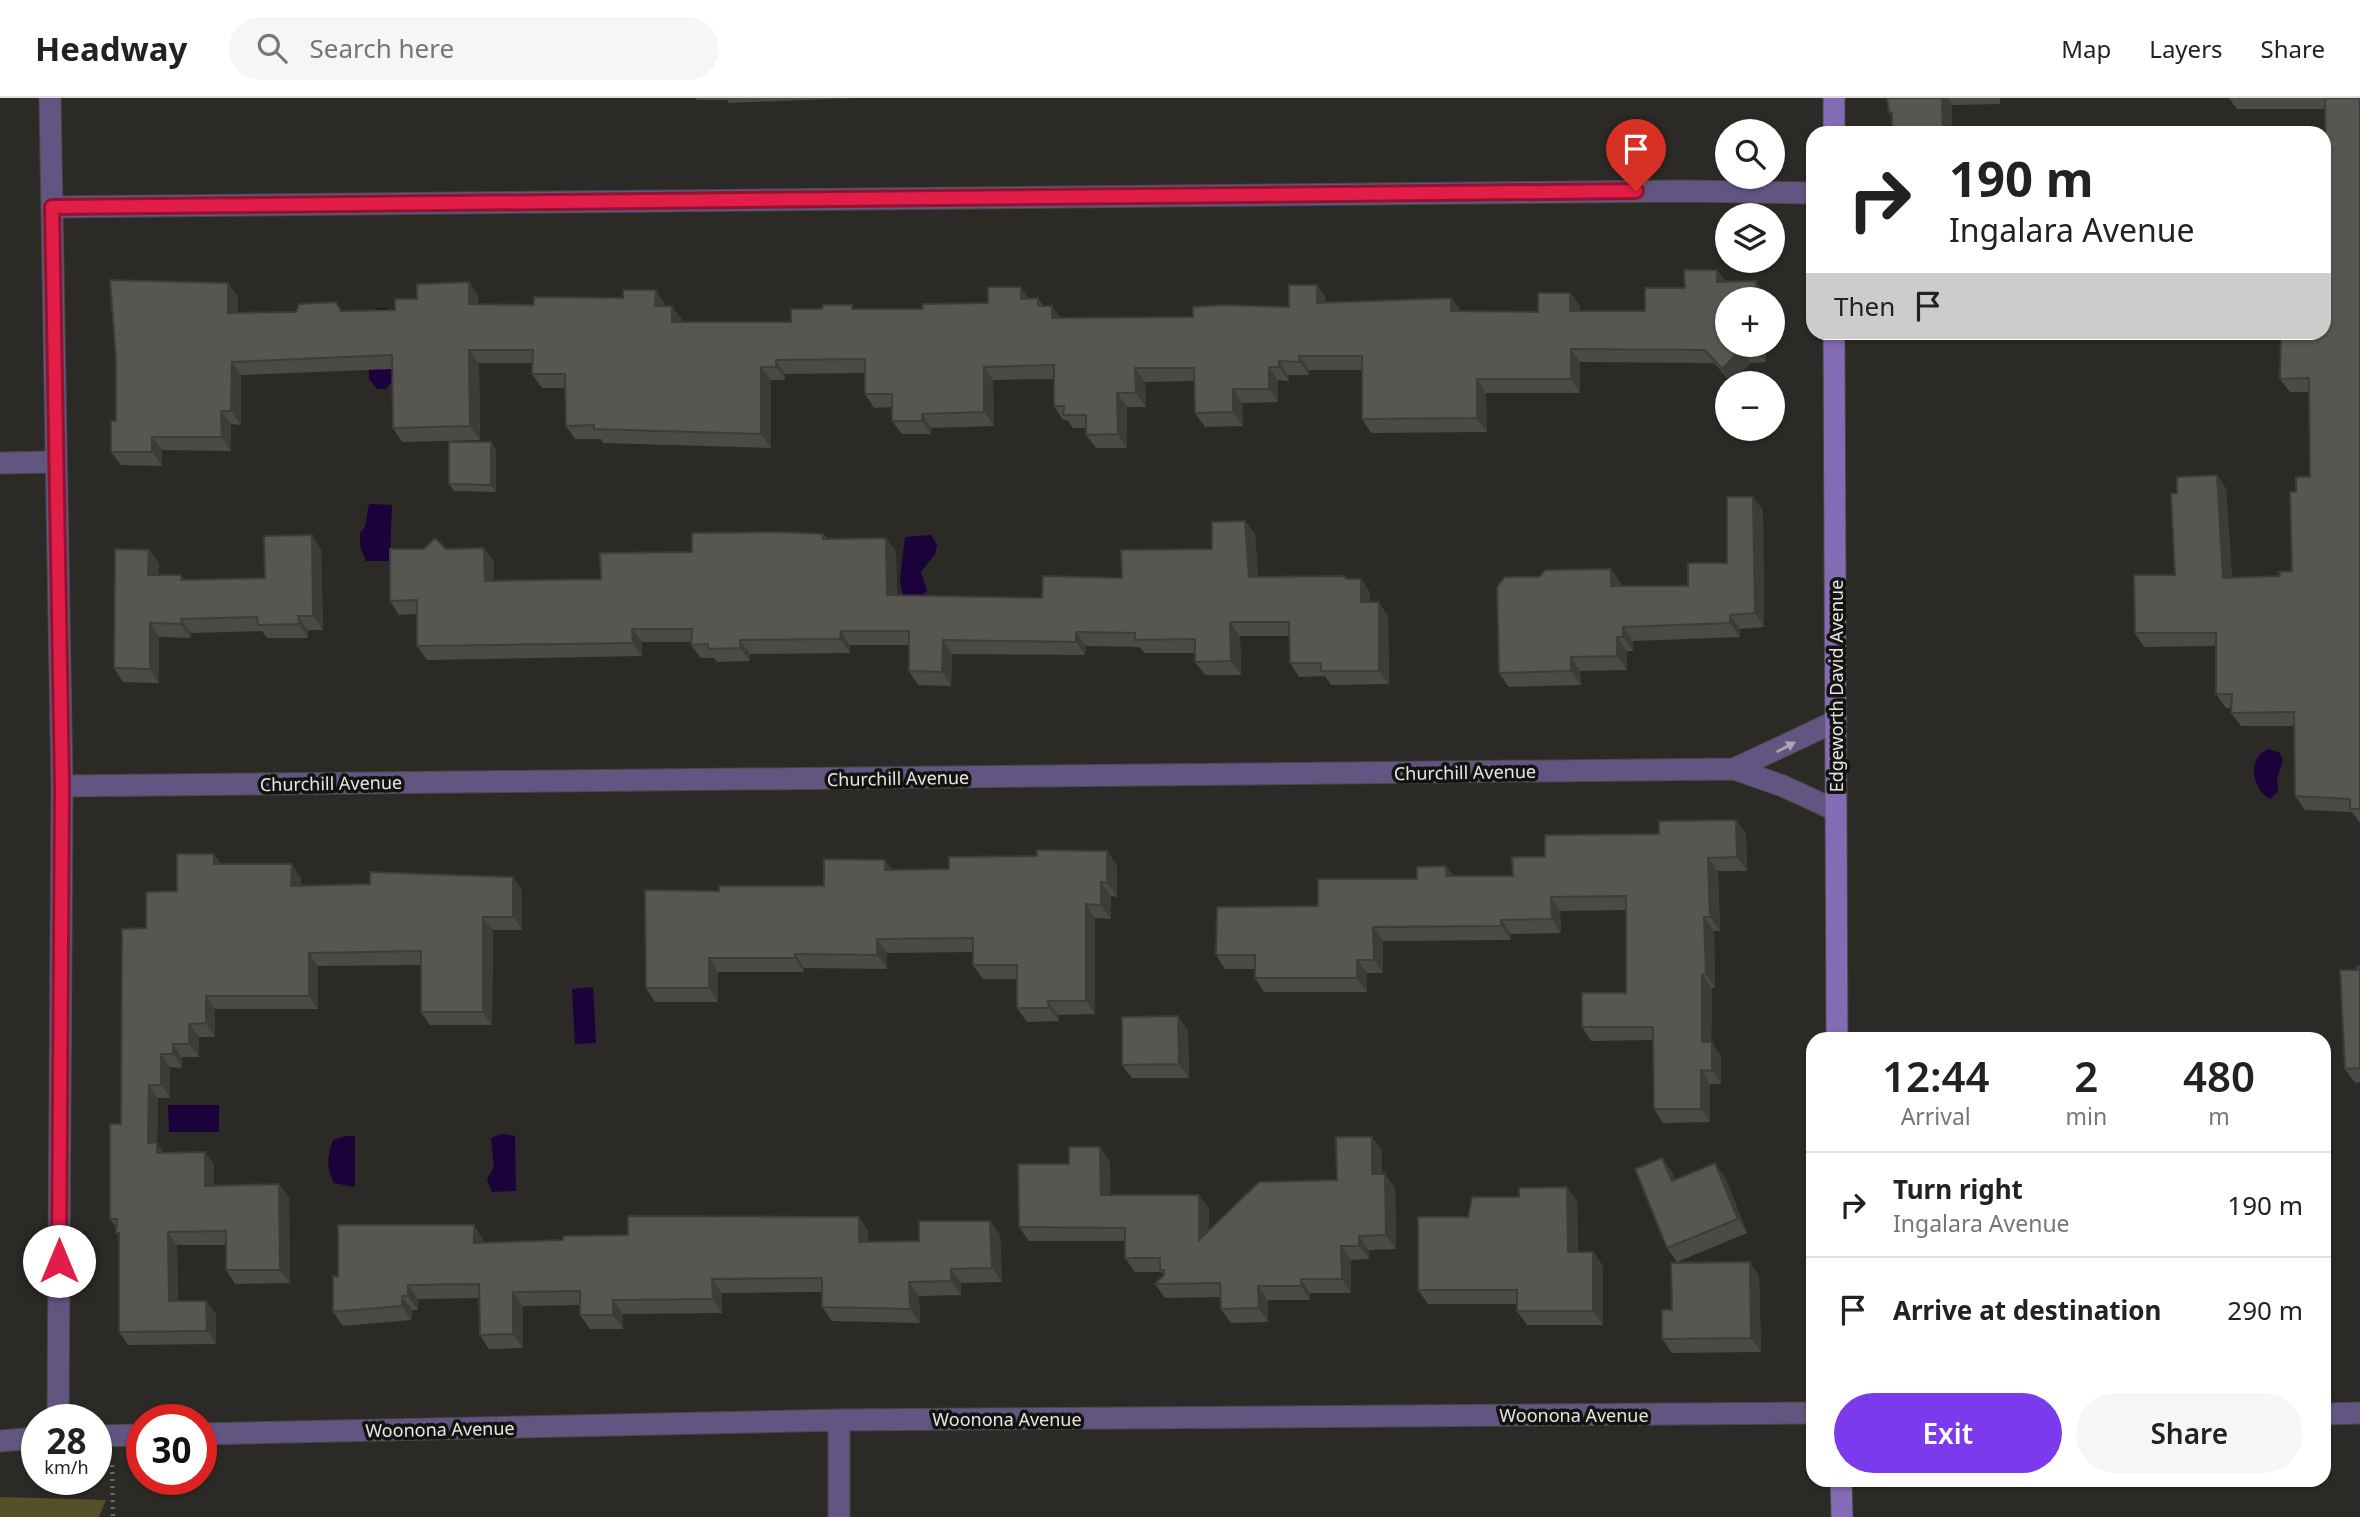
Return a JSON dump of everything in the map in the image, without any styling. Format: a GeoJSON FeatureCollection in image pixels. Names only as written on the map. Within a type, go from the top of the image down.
{"type":"FeatureCollection","features":[{"type":"Feature","properties":{"kind":"main road"},"geometry":{"type":"LineString","coordinates":[[1834,98],[1834,126]]}},
{"type":"Feature","properties":{"kind":"main road","name":"Edgeworth David Avenue"},"geometry":{"type":"LineString","coordinates":[[1834,340],[1837,1032]]}},
{"type":"Feature","properties":{"kind":"main road"},"geometry":{"type":"LineString","coordinates":[[1841,1487],[1842,1517]]}},
{"type":"Feature","properties":{"kind":"street"},"geometry":{"type":"LineString","coordinates":[[50,98],[62,786],[58,1404]]}},
{"type":"Feature","properties":{"kind":"street"},"geometry":{"type":"LineString","coordinates":[[52,207],[1806,192]]}},
{"type":"Feature","properties":{"kind":"street"},"geometry":{"type":"LineString","coordinates":[[0,463],[55,463]]}},
{"type":"Feature","properties":{"kind":"street","name":"Churchill Avenue"},"geometry":{"type":"LineString","coordinates":[[1734,769],[1836,721]]}},
{"type":"Feature","properties":{"kind":"street","name":"Churchill Avenue"},"geometry":{"type":"LineString","coordinates":[[62,786],[1734,769],[1783,786],[1835,810]]}},
{"type":"Feature","properties":{"kind":"street","name":"Woonona Avenue"},"geometry":{"type":"LineString","coordinates":[[217,1434],[839,1420],[1806,1413]]}},
{"type":"Feature","properties":{"kind":"street"},"geometry":{"type":"LineString","coordinates":[[2331,1414],[2360,1413]]}},
{"type":"Feature","properties":{"kind":"street"},"geometry":{"type":"LineString","coordinates":[[839,1420],[839,1517]]}},
{"type":"Feature","properties":{"kind":"street"},"geometry":{"type":"LineString","coordinates":[[0,1441],[21,1439]]}},
{"type":"Feature","properties":{"kind":"path"},"geometry":{"type":"LineString","coordinates":[[111,1495],[113,1517]]}},
{"type":"Feature","properties":{"kind":"shaded area"},"geometry":{"type":"Polygon","coordinates":[[[377,308],[387,308],[393,314],[394,380],[385,389],[377,389],[369,379],[368,318],[377,308]]]}},
{"type":"Feature","properties":{"kind":"shaded area"},"geometry":{"type":"Polygon","coordinates":[[[369,504],[392,505],[390,561],[366,561],[360,547],[360,533],[365,527],[369,504]]]}},
{"type":"Feature","properties":{"kind":"shaded area"},"geometry":{"type":"Polygon","coordinates":[[[931,535],[937,545],[935,554],[921,572],[927,590],[920,598],[903,599],[900,579],[905,537],[931,535]]]}},
{"type":"Feature","properties":{"kind":"shaded area"},"geometry":{"type":"Polygon","coordinates":[[[2269,749],[2280,753],[2283,760],[2277,779],[2278,792],[2270,799],[2259,788],[2254,773],[2257,758],[2269,749]]]}},
{"type":"Feature","properties":{"kind":"shaded area"},"geometry":{"type":"Polygon","coordinates":[[[593,987],[596,1043],[575,1044],[572,989],[593,987]]]}},
{"type":"Feature","properties":{"kind":"shaded area"},"geometry":{"type":"Polygon","coordinates":[[[168,1105],[219,1105],[219,1132],[169,1132],[168,1105]]]}},
{"type":"Feature","properties":{"kind":"shaded area"},"geometry":{"type":"Polygon","coordinates":[[[502,1134],[515,1136],[516,1191],[492,1192],[487,1179],[494,1167],[491,1138],[502,1134]]]}},
{"type":"Feature","properties":{"kind":"shaded area"},"geometry":{"type":"Polygon","coordinates":[[[355,1136],[355,1187],[334,1183],[331,1178],[329,1157],[333,1140],[355,1136]]]}},
{"type":"Feature","properties":{"kind":"shaded area"},"geometry":{"type":"Polygon","coordinates":[[[0,1497],[106,1500],[99,1517],[0,1517],[0,1497]]]}},
{"type":"Feature","properties":{"kind":"building"},"geometry":{"type":"Polygon","coordinates":[[[1887,98],[1942,98],[1943,126],[1892,126],[1892,113],[1889,113],[1887,98]]]}},
{"type":"Feature","properties":{"kind":"building"},"geometry":{"type":"Polygon","coordinates":[[[2325,98],[2360,98],[2360,809],[2350,809],[2350,799],[2295,796],[2294,712],[2231,713],[2232,694],[2216,694],[2216,633],[2135,633],[2134,575],[2175,575],[2171,494],[2177,493],[2177,477],[2217,475],[2223,578],[2280,576],[2279,572],[2292,571],[2290,492],[2296,492],[2296,477],[2310,477],[2309,378],[2280,379],[2281,340],[2331,340],[2331,126],[2325,126],[2325,98]]]}},
{"type":"Feature","properties":{"kind":"building"},"geometry":{"type":"Polygon","coordinates":[[[1684,270],[1715,270],[1717,282],[1756,281],[1756,287],[1715,287],[1715,357],[1733,357],[1722,369],[1705,350],[1571,349],[1571,379],[1477,379],[1477,418],[1362,419],[1362,356],[1299,356],[1300,362],[1279,361],[1279,367],[1269,367],[1269,389],[1233,389],[1233,412],[1195,413],[1194,368],[1135,368],[1136,393],[1117,393],[1118,434],[1086,435],[1086,415],[1063,415],[1064,406],[1054,406],[1054,365],[984,367],[984,412],[922,414],[922,421],[892,421],[892,394],[865,394],[865,359],[776,360],[776,367],[761,367],[761,434],[594,429],[594,425],[566,426],[565,374],[532,374],[533,350],[469,350],[470,426],[393,428],[392,355],[232,362],[231,411],[221,411],[222,437],[152,437],[152,452],[111,452],[111,421],[116,421],[116,359],[110,280],[228,283],[228,313],[296,312],[299,304],[336,302],[341,311],[395,310],[395,299],[417,299],[417,284],[469,282],[469,304],[534,305],[534,297],[623,298],[623,290],[656,290],[655,306],[672,306],[672,322],[791,322],[791,309],[822,309],[823,305],[852,305],[852,309],[922,309],[923,304],[988,303],[988,287],[1021,287],[1021,299],[1038,298],[1038,306],[1052,306],[1052,318],[1193,317],[1193,307],[1289,307],[1289,285],[1317,285],[1317,303],[1451,298],[1451,311],[1538,312],[1538,293],[1570,293],[1570,311],[1645,311],[1645,288],[1685,288],[1684,270]]]}},
{"type":"Feature","properties":{"kind":"building"},"geometry":{"type":"Polygon","coordinates":[[[449,442],[491,442],[491,485],[449,484],[449,442]]]}},
{"type":"Feature","properties":{"kind":"building"},"geometry":{"type":"Polygon","coordinates":[[[1727,497],[1753,497],[1755,613],[1730,615],[1730,623],[1623,627],[1623,637],[1617,637],[1617,656],[1571,657],[1571,671],[1499,673],[1497,587],[1505,577],[1539,577],[1545,570],[1611,569],[1611,586],[1688,586],[1688,563],[1727,563],[1727,497]]]}},
{"type":"Feature","properties":{"kind":"building"},"geometry":{"type":"Polygon","coordinates":[[[1245,521],[1249,577],[1345,576],[1346,579],[1361,579],[1361,602],[1379,602],[1379,671],[1321,671],[1321,663],[1290,663],[1289,622],[1230,622],[1231,661],[1195,662],[1195,639],[1135,640],[1135,633],[1076,632],[1076,642],[943,640],[942,672],[909,671],[909,631],[841,631],[840,639],[740,640],[740,648],[708,649],[708,644],[691,645],[692,629],[632,629],[633,643],[417,646],[417,600],[390,601],[390,549],[424,549],[435,538],[446,549],[484,548],[485,581],[601,579],[600,553],[692,552],[692,533],[778,532],[823,534],[823,539],[886,538],[887,595],[1042,598],[1043,576],[1122,578],[1121,550],[1212,549],[1212,522],[1245,521]]]}},
{"type":"Feature","properties":{"kind":"building"},"geometry":{"type":"Polygon","coordinates":[[[312,535],[313,616],[298,616],[299,624],[258,625],[257,617],[181,619],[181,624],[150,623],[150,669],[114,668],[115,549],[149,550],[148,575],[181,575],[181,580],[265,578],[264,536],[312,535]]]}},
{"type":"Feature","properties":{"kind":"building"},"geometry":{"type":"Polygon","coordinates":[[[1736,820],[1737,857],[1708,858],[1710,917],[1704,917],[1706,974],[1702,975],[1702,1042],[1712,1042],[1712,1071],[1701,1070],[1701,1109],[1654,1109],[1653,1027],[1582,1027],[1582,993],[1626,993],[1626,896],[1551,897],[1552,919],[1501,920],[1501,926],[1373,927],[1374,960],[1357,960],[1357,978],[1255,978],[1255,955],[1216,955],[1217,907],[1318,906],[1318,879],[1417,879],[1417,867],[1446,866],[1446,876],[1513,876],[1512,857],[1545,857],[1545,835],[1659,834],[1659,821],[1736,820]]]}},
{"type":"Feature","properties":{"kind":"building"},"geometry":{"type":"Polygon","coordinates":[[[1037,850],[1107,851],[1107,883],[1101,882],[1101,905],[1086,904],[1086,1001],[1048,1001],[1049,1008],[1017,1008],[1017,965],[973,965],[973,938],[877,939],[877,955],[795,954],[795,958],[709,958],[709,988],[646,988],[645,890],[719,891],[719,886],[824,886],[824,859],[885,860],[885,870],[949,869],[949,857],[1037,856],[1037,850]]]}},
{"type":"Feature","properties":{"kind":"building"},"geometry":{"type":"Polygon","coordinates":[[[177,854],[214,854],[214,864],[292,864],[291,886],[370,884],[370,872],[513,877],[513,917],[483,917],[483,1012],[421,1012],[421,951],[309,953],[309,996],[206,996],[206,1023],[189,1024],[189,1044],[173,1044],[173,1054],[161,1054],[161,1085],[149,1085],[148,1143],[157,1142],[157,1153],[205,1152],[205,1186],[279,1184],[280,1270],[226,1270],[226,1231],[168,1232],[169,1301],[206,1301],[207,1331],[119,1332],[119,1233],[116,1233],[117,1219],[110,1219],[110,1124],[121,1124],[122,929],[146,928],[146,892],[177,891],[177,854]]]}},
{"type":"Feature","properties":{"kind":"building"},"geometry":{"type":"Polygon","coordinates":[[[2357,966],[2360,966],[2360,1068],[2345,1069],[2340,970],[2358,970],[2357,966]]]}},
{"type":"Feature","properties":{"kind":"building"},"geometry":{"type":"Polygon","coordinates":[[[1178,1016],[1179,1064],[1122,1065],[1122,1017],[1178,1016]]]}},
{"type":"Feature","properties":{"kind":"building"},"geometry":{"type":"Polygon","coordinates":[[[1336,1137],[1372,1137],[1372,1174],[1385,1174],[1386,1235],[1359,1236],[1359,1246],[1341,1246],[1342,1279],[1301,1279],[1301,1286],[1258,1286],[1259,1308],[1221,1309],[1220,1283],[1155,1284],[1164,1275],[1164,1270],[1160,1270],[1160,1258],[1125,1258],[1125,1228],[1019,1227],[1018,1164],[1069,1164],[1069,1147],[1100,1147],[1101,1195],[1199,1195],[1199,1240],[1259,1182],[1337,1180],[1336,1137]]]}},
{"type":"Feature","properties":{"kind":"building"},"geometry":{"type":"Polygon","coordinates":[[[1662,1158],[1672,1181],[1715,1163],[1738,1219],[1667,1248],[1635,1169],[1662,1158]]]}},
{"type":"Feature","properties":{"kind":"building"},"geometry":{"type":"Polygon","coordinates":[[[1567,1187],[1568,1252],[1593,1252],[1593,1311],[1517,1311],[1517,1290],[1418,1290],[1418,1217],[1468,1217],[1472,1197],[1519,1197],[1519,1188],[1567,1187]]]}},
{"type":"Feature","properties":{"kind":"building"},"geometry":{"type":"Polygon","coordinates":[[[628,1216],[859,1217],[859,1242],[919,1241],[919,1221],[990,1221],[992,1268],[951,1269],[951,1281],[909,1282],[910,1309],[822,1307],[822,1278],[712,1279],[713,1299],[613,1300],[613,1315],[580,1315],[580,1291],[513,1292],[513,1334],[480,1335],[479,1284],[408,1285],[408,1296],[402,1296],[402,1306],[333,1312],[333,1276],[338,1277],[338,1225],[474,1225],[474,1243],[563,1240],[563,1236],[628,1235],[628,1216]]]}},
{"type":"Feature","properties":{"kind":"building"},"geometry":{"type":"Polygon","coordinates":[[[1750,1262],[1751,1338],[1662,1339],[1662,1310],[1672,1310],[1671,1263],[1750,1262]]]}},
{"type":"Feature","properties":{"kind":"route"},"geometry":{"type":"LineString","coordinates":[[59,1261],[62,786],[52,207],[1636,191]]}}]}
